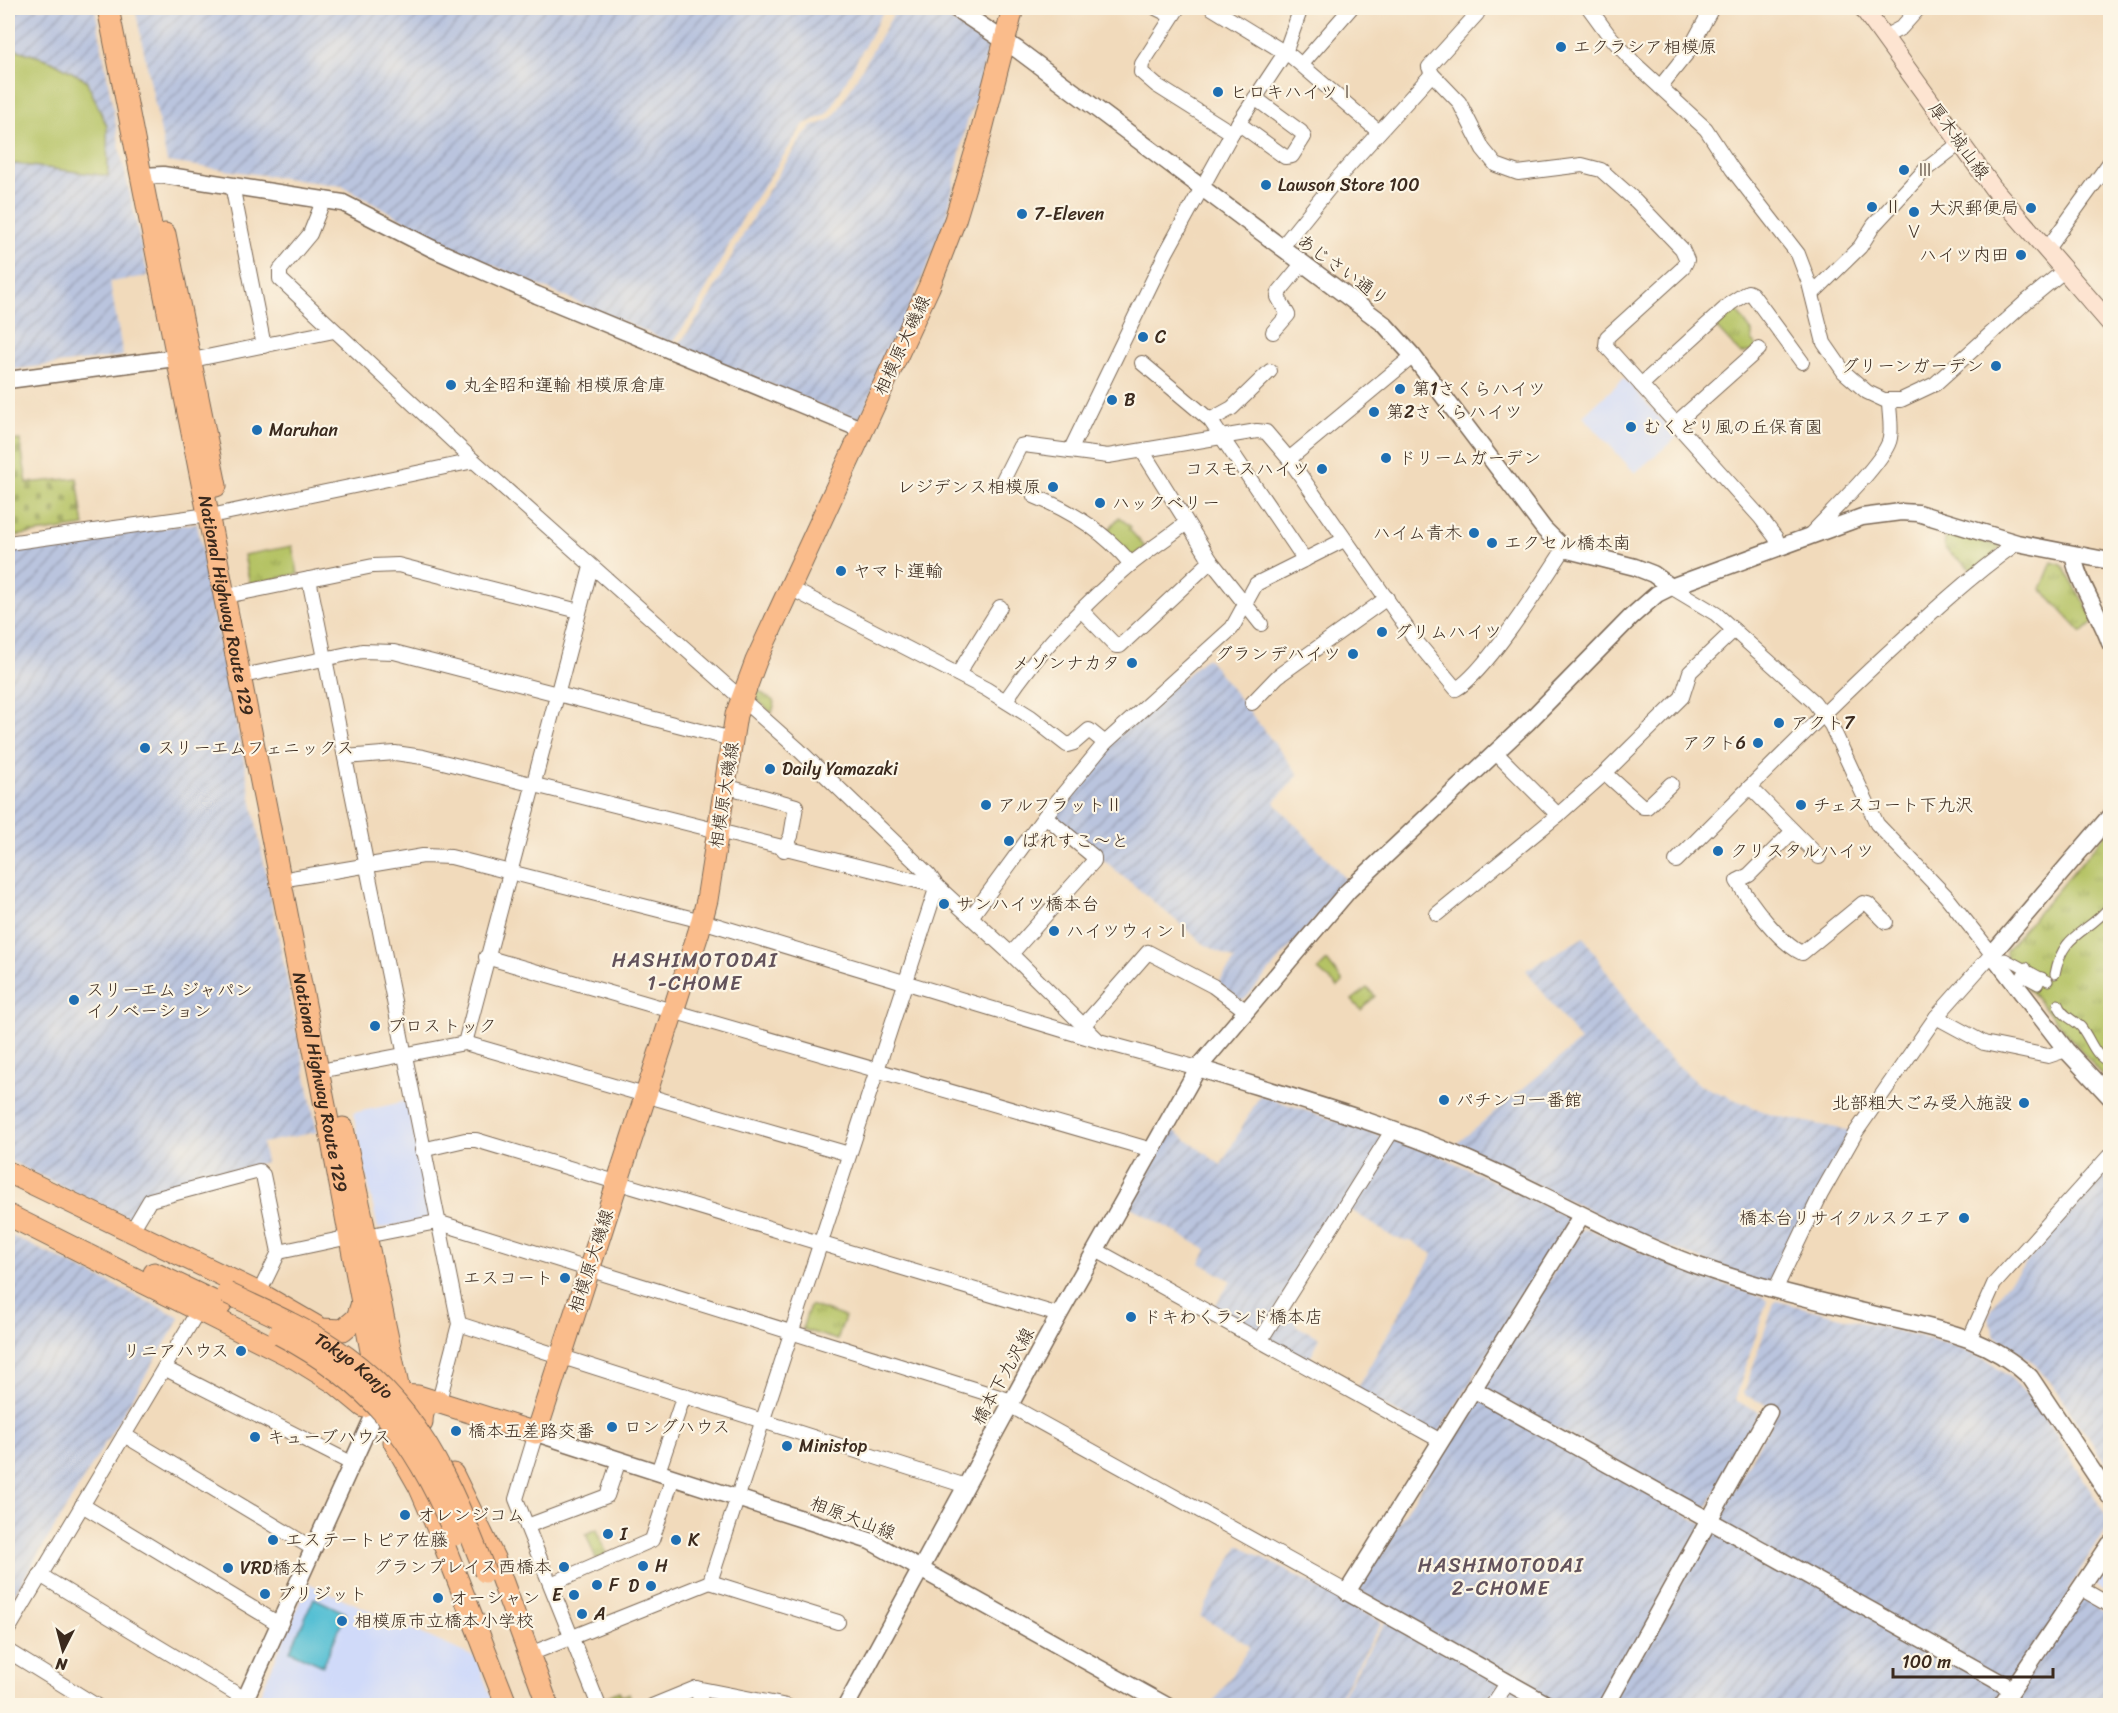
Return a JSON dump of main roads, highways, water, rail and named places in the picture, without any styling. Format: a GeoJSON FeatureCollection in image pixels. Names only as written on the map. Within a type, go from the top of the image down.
{"type":"FeatureCollection","features":[{"type":"Feature","properties":{"kind":"main road","name":"National Highway Route 129"},"geometry":{"type":"LineString","coordinates":[[108,8],[147,176],[358,1237],[388,1374],[374,1416]]}},
{"type":"Feature","properties":{"kind":"main road","name":"National Highway Route 129"},"geometry":{"type":"LineString","coordinates":[[120,8],[147,176]]}},
{"type":"Feature","properties":{"kind":"main road","name":"相模原大磯線"},"geometry":{"type":"LineString","coordinates":[[439,1401],[536,1433],[702,921],[732,739],[741,700],[756,661],[929,287],[955,220],[1013,8]]}},
{"type":"Feature","properties":{"kind":"main road","name":"厚木城山線"},"geometry":{"type":"LineString","coordinates":[[1863,8],[2014,214],[2066,269],[2110,323]]}},
{"type":"Feature","properties":{"kind":"main road","name":"National Highway Route 129"},"geometry":{"type":"LineString","coordinates":[[214,514],[236,594],[330,1069],[358,1237],[362,1303],[388,1374]]}},
{"type":"Feature","properties":{"kind":"main road"},"geometry":{"type":"LineString","coordinates":[[8,1172],[259,1293],[321,1329],[418,1396],[439,1401]]}},
{"type":"Feature","properties":{"kind":"main road","name":"Tokyo Kanjo"},"geometry":{"type":"LineString","coordinates":[[8,1187],[224,1299]]}},
{"type":"Feature","properties":{"kind":"main road","name":"Tokyo Kanjo"},"geometry":{"type":"LineString","coordinates":[[8,1202],[330,1346],[387,1392],[416,1426],[441,1468],[521,1706]]}},
{"type":"Feature","properties":{"kind":"main road"},"geometry":{"type":"LineString","coordinates":[[8,1215],[317,1371],[356,1399],[374,1416],[403,1455],[419,1486],[507,1706]]}},
{"type":"Feature","properties":{"kind":"main road"},"geometry":{"type":"LineString","coordinates":[[321,1329],[343,1330],[357,1318],[362,1303]]}},
{"type":"Feature","properties":{"kind":"main road"},"geometry":{"type":"LineString","coordinates":[[374,1416],[384,1404],[388,1374]]}},
{"type":"Feature","properties":{"kind":"main road"},"geometry":{"type":"LineString","coordinates":[[388,1374],[422,1423],[474,1514],[530,1654],[548,1706]]}},
{"type":"Feature","properties":{"kind":"main road"},"geometry":{"type":"LineString","coordinates":[[422,1423],[424,1408],[434,1401],[439,1401]]}},
{"type":"Feature","properties":{"kind":"main road","name":"Tokyo Kanjo"},"geometry":{"type":"LineString","coordinates":[[478,1575],[536,1706]]}},
{"type":"Feature","properties":{"kind":"water"},"geometry":{"type":"Polygon","coordinates":[[[314,1598],[346,1613],[323,1666],[290,1651],[314,1598]]]}},
{"type":"Feature","properties":{"kind":"place","name":"エクラシア相模原"},"geometry":{"type":"Point","coordinates":[1561,47]}},
{"type":"Feature","properties":{"kind":"place","name":"ヒロキハイツⅠ"},"geometry":{"type":"Point","coordinates":[1218,92]}},
{"type":"Feature","properties":{"kind":"place","name":"Ⅲ"},"geometry":{"type":"Point","coordinates":[1904,170]}},
{"type":"Feature","properties":{"kind":"place","name":"Lawson Store 100"},"geometry":{"type":"Point","coordinates":[1266,185]}},
{"type":"Feature","properties":{"kind":"place","name":"Ⅱ"},"geometry":{"type":"Point","coordinates":[1872,207]}},
{"type":"Feature","properties":{"kind":"place","name":"大沢郵便局"},"geometry":{"type":"Point","coordinates":[2031,208]}},
{"type":"Feature","properties":{"kind":"place","name":"Ⅴ"},"geometry":{"type":"Point","coordinates":[1914,212]}},
{"type":"Feature","properties":{"kind":"place","name":"7-Eleven"},"geometry":{"type":"Point","coordinates":[1022,214]}},
{"type":"Feature","properties":{"kind":"place","name":"ハイツ内田"},"geometry":{"type":"Point","coordinates":[2021,255]}},
{"type":"Feature","properties":{"kind":"place","name":"C"},"geometry":{"type":"Point","coordinates":[1143,337]}},
{"type":"Feature","properties":{"kind":"place","name":"グリーンガーデン"},"geometry":{"type":"Point","coordinates":[1996,366]}},
{"type":"Feature","properties":{"kind":"place","name":"丸全昭和運輸 相模原倉庫"},"geometry":{"type":"Point","coordinates":[451,385]}},
{"type":"Feature","properties":{"kind":"place","name":"第1さくらハイツ"},"geometry":{"type":"Point","coordinates":[1400,389]}},
{"type":"Feature","properties":{"kind":"place","name":"B"},"geometry":{"type":"Point","coordinates":[1112,400]}},
{"type":"Feature","properties":{"kind":"place","name":"第2さくらハイツ"},"geometry":{"type":"Point","coordinates":[1374,412]}},
{"type":"Feature","properties":{"kind":"place","name":"むくどり風の丘保育園"},"geometry":{"type":"Point","coordinates":[1631,427]}},
{"type":"Feature","properties":{"kind":"place","name":"Maruhan"},"geometry":{"type":"Point","coordinates":[257,430]}},
{"type":"Feature","properties":{"kind":"place","name":"ドリームガーデン"},"geometry":{"type":"Point","coordinates":[1386,458]}},
{"type":"Feature","properties":{"kind":"place","name":"コスモスハイツ"},"geometry":{"type":"Point","coordinates":[1322,469]}},
{"type":"Feature","properties":{"kind":"place","name":"レジデンス相模原"},"geometry":{"type":"Point","coordinates":[1053,487]}},
{"type":"Feature","properties":{"kind":"place","name":"ハックベリー"},"geometry":{"type":"Point","coordinates":[1100,503]}},
{"type":"Feature","properties":{"kind":"place","name":"ハイム青木"},"geometry":{"type":"Point","coordinates":[1474,533]}},
{"type":"Feature","properties":{"kind":"place","name":"エクセル橋本南"},"geometry":{"type":"Point","coordinates":[1492,543]}},
{"type":"Feature","properties":{"kind":"place","name":"ヤマト運輸"},"geometry":{"type":"Point","coordinates":[841,571]}},
{"type":"Feature","properties":{"kind":"place","name":"グリムハイツ"},"geometry":{"type":"Point","coordinates":[1382,632]}},
{"type":"Feature","properties":{"kind":"place","name":"グランデハイツ"},"geometry":{"type":"Point","coordinates":[1353,654]}},
{"type":"Feature","properties":{"kind":"place","name":"メゾンナカタ"},"geometry":{"type":"Point","coordinates":[1132,663]}},
{"type":"Feature","properties":{"kind":"place","name":"アクト7"},"geometry":{"type":"Point","coordinates":[1779,723]}},
{"type":"Feature","properties":{"kind":"place","name":"アクト6"},"geometry":{"type":"Point","coordinates":[1758,743]}},
{"type":"Feature","properties":{"kind":"place","name":"スリーエムフェニックス"},"geometry":{"type":"Point","coordinates":[145,748]}},
{"type":"Feature","properties":{"kind":"place","name":"Daily Yamazaki"},"geometry":{"type":"Point","coordinates":[770,769]}},
{"type":"Feature","properties":{"kind":"place","name":"アルフラットⅡ"},"geometry":{"type":"Point","coordinates":[986,805]}},
{"type":"Feature","properties":{"kind":"place","name":"チェスコート下九沢"},"geometry":{"type":"Point","coordinates":[1801,805]}},
{"type":"Feature","properties":{"kind":"place","name":"ぱれすこ～と"},"geometry":{"type":"Point","coordinates":[1009,841]}},
{"type":"Feature","properties":{"kind":"place","name":"クリスタルハイツ"},"geometry":{"type":"Point","coordinates":[1718,851]}},
{"type":"Feature","properties":{"kind":"place","name":"サンハイツ橋本台"},"geometry":{"type":"Point","coordinates":[944,904]}},
{"type":"Feature","properties":{"kind":"place","name":"ハイツウィンⅠ"},"geometry":{"type":"Point","coordinates":[1054,931]}},
{"type":"Feature","properties":{"kind":"place","name":"スリーエム ジャパン イノベーション"},"geometry":{"type":"Point","coordinates":[74,1000]}},
{"type":"Feature","properties":{"kind":"place","name":"プロストック"},"geometry":{"type":"Point","coordinates":[375,1026]}},
{"type":"Feature","properties":{"kind":"place","name":"パチンコ一番館"},"geometry":{"type":"Point","coordinates":[1444,1100]}},
{"type":"Feature","properties":{"kind":"place","name":"北部粗大ごみ受入施設"},"geometry":{"type":"Point","coordinates":[2024,1103]}},
{"type":"Feature","properties":{"kind":"place","name":"橋本台リサイクルスクエア"},"geometry":{"type":"Point","coordinates":[1964,1218]}},
{"type":"Feature","properties":{"kind":"place","name":"エスコート"},"geometry":{"type":"Point","coordinates":[565,1278]}},
{"type":"Feature","properties":{"kind":"place","name":"ドキわくランド橋本店"},"geometry":{"type":"Point","coordinates":[1131,1317]}},
{"type":"Feature","properties":{"kind":"place","name":"リニアハウス"},"geometry":{"type":"Point","coordinates":[241,1351]}},
{"type":"Feature","properties":{"kind":"place","name":"ロングハウス"},"geometry":{"type":"Point","coordinates":[612,1427]}},
{"type":"Feature","properties":{"kind":"place","name":"橋本五差路交番"},"geometry":{"type":"Point","coordinates":[456,1431]}},
{"type":"Feature","properties":{"kind":"place","name":"キューブハウス"},"geometry":{"type":"Point","coordinates":[255,1437]}},
{"type":"Feature","properties":{"kind":"place","name":"Ministop"},"geometry":{"type":"Point","coordinates":[787,1446]}},
{"type":"Feature","properties":{"kind":"place","name":"オレンジコム"},"geometry":{"type":"Point","coordinates":[405,1515]}},
{"type":"Feature","properties":{"kind":"place","name":"I"},"geometry":{"type":"Point","coordinates":[608,1534]}},
{"type":"Feature","properties":{"kind":"place","name":"エステートピア佐藤"},"geometry":{"type":"Point","coordinates":[273,1540]}},
{"type":"Feature","properties":{"kind":"place","name":"K"},"geometry":{"type":"Point","coordinates":[676,1540]}},
{"type":"Feature","properties":{"kind":"place","name":"H"},"geometry":{"type":"Point","coordinates":[643,1566]}},
{"type":"Feature","properties":{"kind":"place","name":"グランプレイス西橋本"},"geometry":{"type":"Point","coordinates":[564,1567]}},
{"type":"Feature","properties":{"kind":"place","name":"VRD橋本"},"geometry":{"type":"Point","coordinates":[228,1568]}},
{"type":"Feature","properties":{"kind":"place","name":"F"},"geometry":{"type":"Point","coordinates":[597,1585]}},
{"type":"Feature","properties":{"kind":"place","name":"D"},"geometry":{"type":"Point","coordinates":[651,1586]}},
{"type":"Feature","properties":{"kind":"place","name":"ブリジット"},"geometry":{"type":"Point","coordinates":[265,1594]}},
{"type":"Feature","properties":{"kind":"place","name":"E"},"geometry":{"type":"Point","coordinates":[574,1595]}},
{"type":"Feature","properties":{"kind":"place","name":"オーシャン"},"geometry":{"type":"Point","coordinates":[438,1598]}},
{"type":"Feature","properties":{"kind":"place","name":"A"},"geometry":{"type":"Point","coordinates":[582,1614]}},
{"type":"Feature","properties":{"kind":"place","name":"相模原市立橋本小学校"},"geometry":{"type":"Point","coordinates":[342,1621]}},
{"type":"Feature","properties":{"kind":"district","name":"HASHIMOTODAI 1-CHOME"},"geometry":{"type":"Point","coordinates":[695,972]}},
{"type":"Feature","properties":{"kind":"district","name":"HASHIMOTODAI 2-CHOME"},"geometry":{"type":"Point","coordinates":[1501,1576]}}]}
